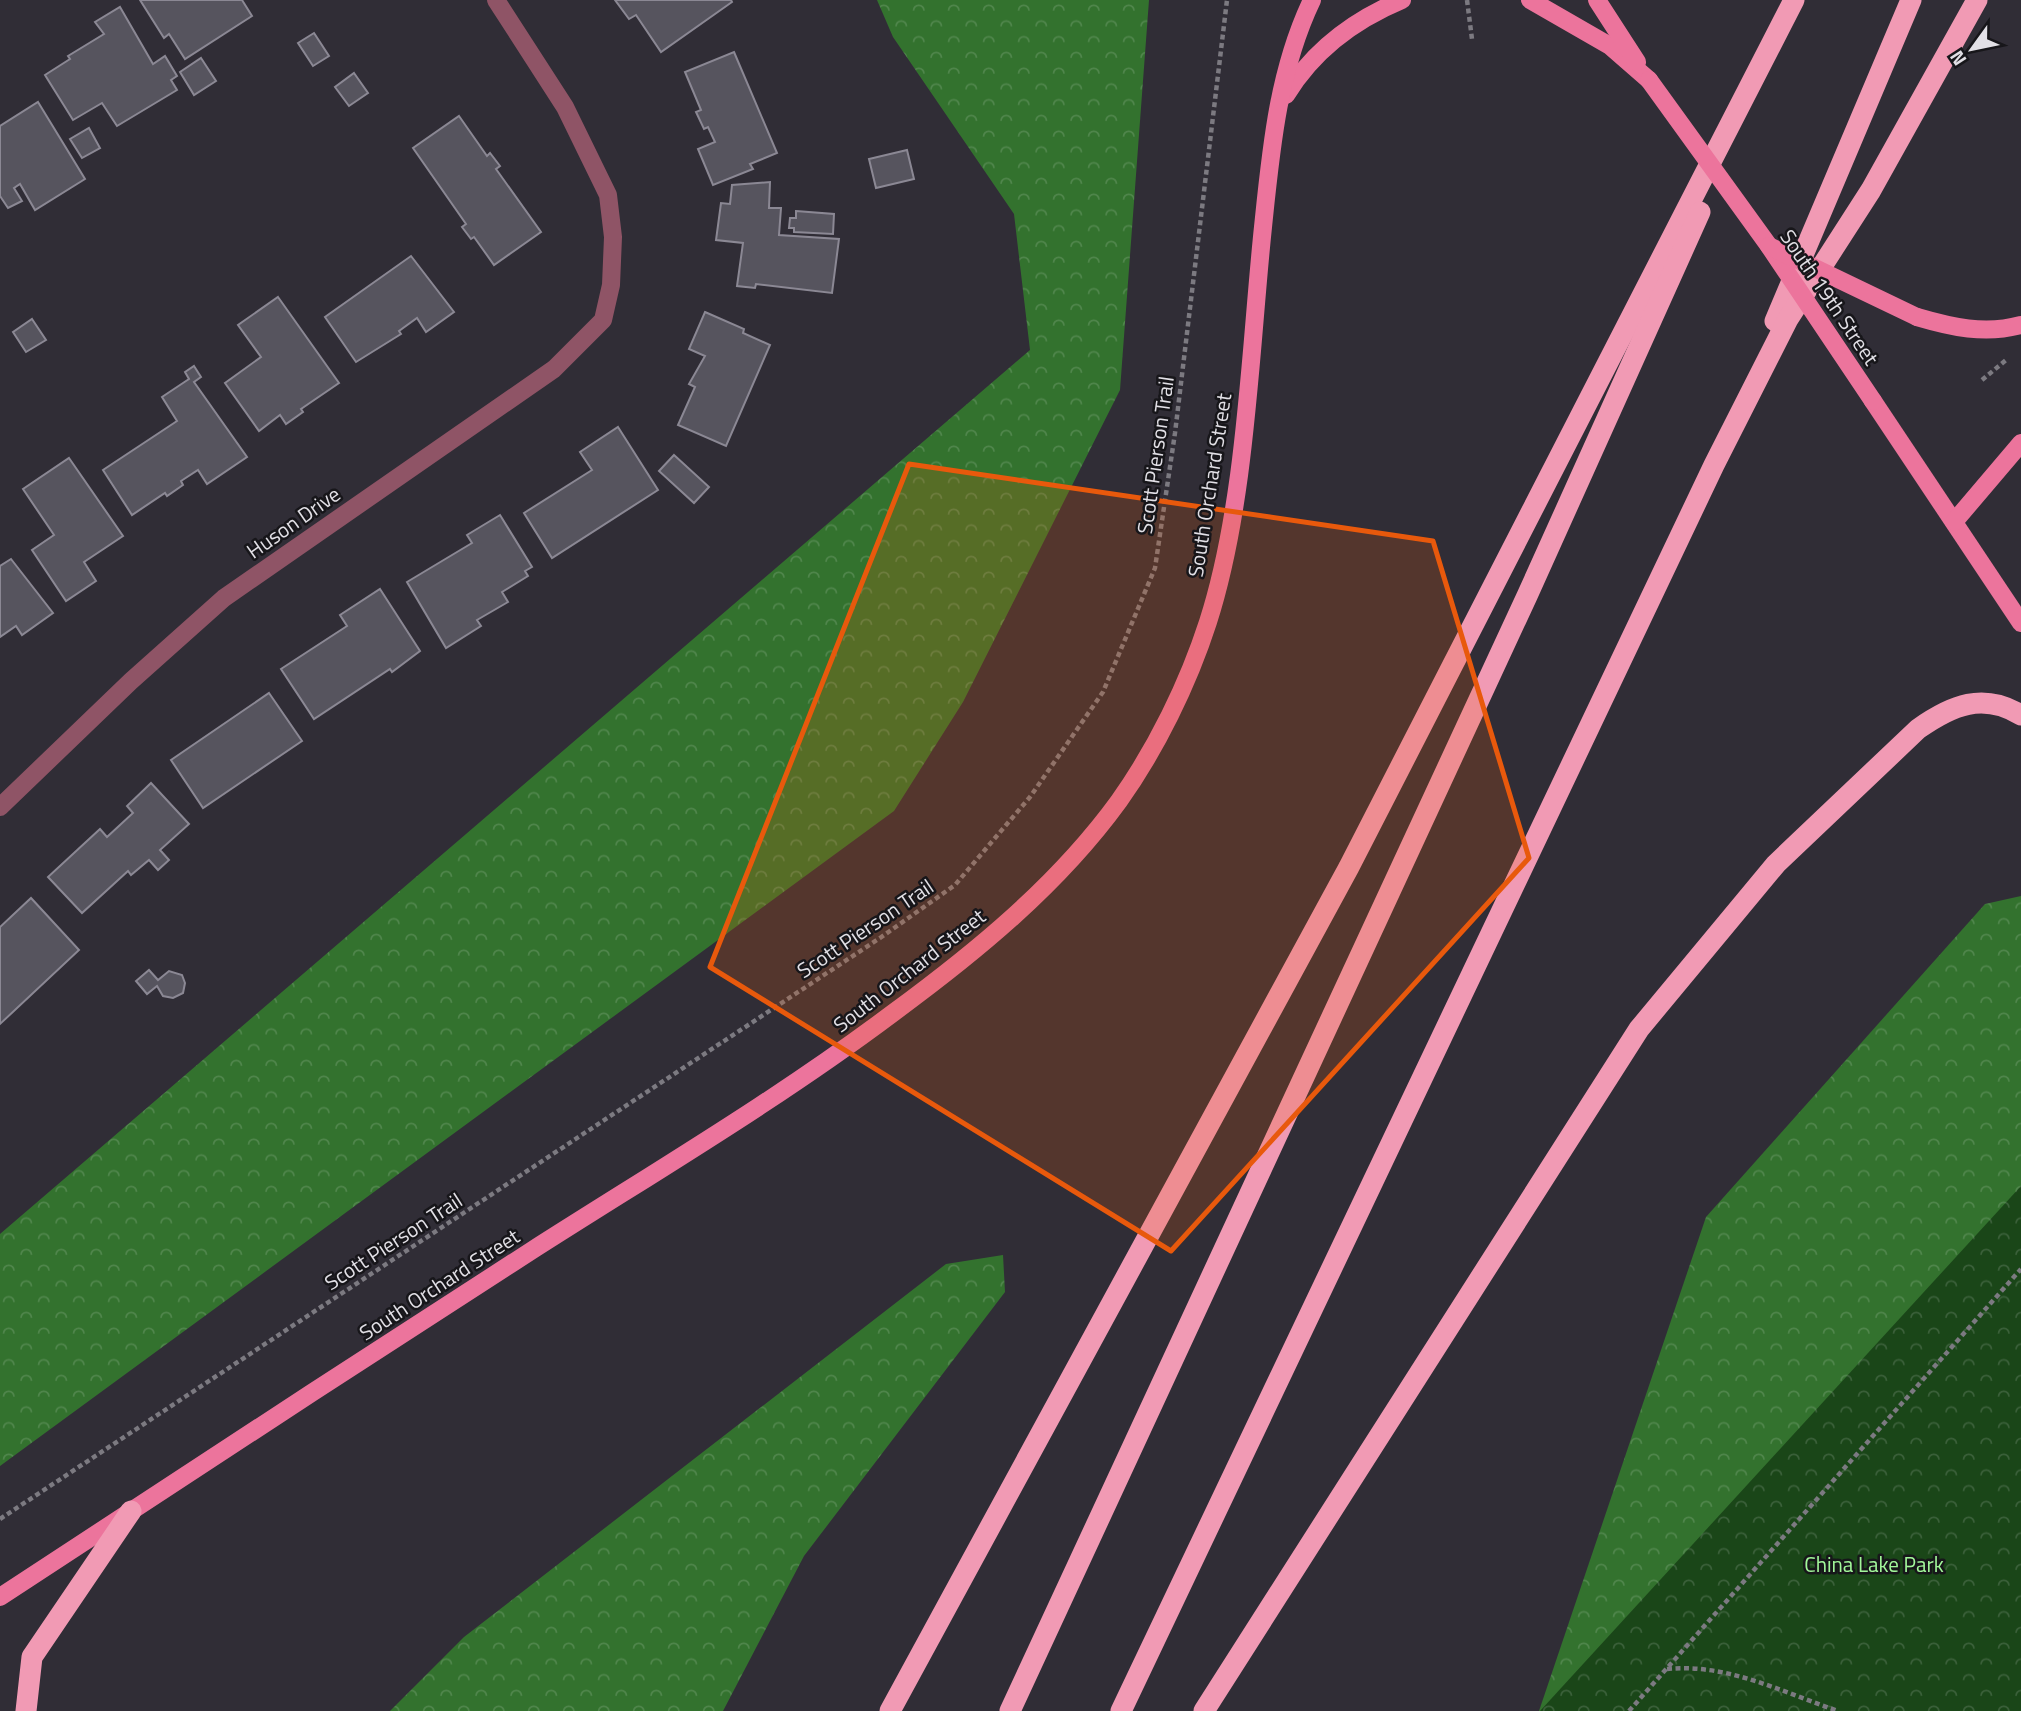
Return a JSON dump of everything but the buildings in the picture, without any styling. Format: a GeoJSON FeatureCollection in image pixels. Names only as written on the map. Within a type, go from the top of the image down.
{"type":"FeatureCollection","features":[{"type":"Feature","properties":{"kind":"highway"},"geometry":{"type":"LineString","coordinates":[[890,1711],[1349,867],[1795,0]]}},
{"type":"Feature","properties":{"kind":"highway"},"geometry":{"type":"LineString","coordinates":[[1010,1711],[1521,609],[1795,0]]}},
{"type":"Feature","properties":{"kind":"highway"},"geometry":{"type":"LineString","coordinates":[[1714,465],[1911,0]]}},
{"type":"Feature","properties":{"kind":"highway"},"geometry":{"type":"LineString","coordinates":[[1121,1711],[1714,465],[1788,319],[1871,190],[1977,0]]}},
{"type":"Feature","properties":{"kind":"highway"},"geometry":{"type":"LineString","coordinates":[[1204,1711],[1648,1019],[1776,864],[1918,729],[1945,710],[1972,701],[1990,702],[2021,715]]}},
{"type":"Feature","properties":{"kind":"highway"},"geometry":{"type":"LineString","coordinates":[[26,1711],[32,1657],[131,1511]]}},
{"type":"Feature","properties":{"kind":"main road","name":"South Orchard Street"},"geometry":{"type":"LineString","coordinates":[[0,1597],[523,1256],[718,1135],[850,1045],[983,945],[1035,896],[1091,836],[1121,798],[1152,745],[1182,688],[1208,622],[1226,550],[1240,460],[1271,144],[1288,61],[1312,0]]}},
{"type":"Feature","properties":{"kind":"main road"},"geometry":{"type":"LineString","coordinates":[[1278,107],[1300,73],[1318,53],[1365,19],[1402,0]]}},
{"type":"Feature","properties":{"kind":"main road"},"geometry":{"type":"LineString","coordinates":[[1530,0],[1614,39]]}},
{"type":"Feature","properties":{"kind":"main road","name":"South 19th Street"},"geometry":{"type":"LineString","coordinates":[[1597,0],[1614,39],[1649,80],[1769,246],[2021,624]]}},
{"type":"Feature","properties":{"kind":"main road"},"geometry":{"type":"LineString","coordinates":[[1769,246],[1917,317],[1959,330],[2021,326]]}},
{"type":"Feature","properties":{"kind":"main road"},"geometry":{"type":"LineString","coordinates":[[1954,522],[2021,443]]}},
{"type":"Feature","properties":{"kind":"street","name":"Huson Drive"},"geometry":{"type":"LineString","coordinates":[[0,807],[131,681],[223,598],[554,369],[603,320],[611,285],[613,237],[608,195],[565,107],[496,0]]}},
{"type":"Feature","properties":{"kind":"path","name":"Scott Pierson Trail"},"geometry":{"type":"LineString","coordinates":[[0,1519],[880,938],[955,885],[1030,797],[1103,692],[1155,568],[1175,433],[1227,0]]}},
{"type":"Feature","properties":{"kind":"path"},"geometry":{"type":"LineString","coordinates":[[1467,0],[1472,39]]}},
{"type":"Feature","properties":{"kind":"path"},"geometry":{"type":"LineString","coordinates":[[1982,380],[2008,359]]}},
{"type":"Feature","properties":{"kind":"path"},"geometry":{"type":"LineString","coordinates":[[1629,1711],[2021,1269]]}},
{"type":"Feature","properties":{"kind":"path"},"geometry":{"type":"LineString","coordinates":[[1667,1669],[1687,1667],[1741,1675],[1838,1711]]}},
{"type":"Feature","properties":{"kind":"highlighted area"},"geometry":{"type":"Polygon","coordinates":[[[909,464],[1433,541],[1529,858],[1171,1251],[710,967],[909,464]]]}},
{"type":"Feature","properties":{"kind":"green space"},"geometry":{"type":"Polygon","coordinates":[[[877,0],[1149,0],[1120,390],[963,702],[894,811],[0,1466],[0,1234],[1030,350],[1014,214],[893,37],[877,0]]]}},
{"type":"Feature","properties":{"kind":"green space"},"geometry":{"type":"Polygon","coordinates":[[[2021,896],[2021,1711],[1539,1711],[1706,1217],[1985,904],[2021,896]]]}},
{"type":"Feature","properties":{"kind":"green space","name":"China Lake Park"},"geometry":{"type":"Polygon","coordinates":[[[2021,1186],[2021,1711],[1540,1711],[2021,1186]]]}},
{"type":"Feature","properties":{"kind":"green space"},"geometry":{"type":"Polygon","coordinates":[[[1003,1255],[1005,1292],[804,1556],[723,1711],[390,1711],[464,1637],[946,1264],[1003,1255]]]}}]}
